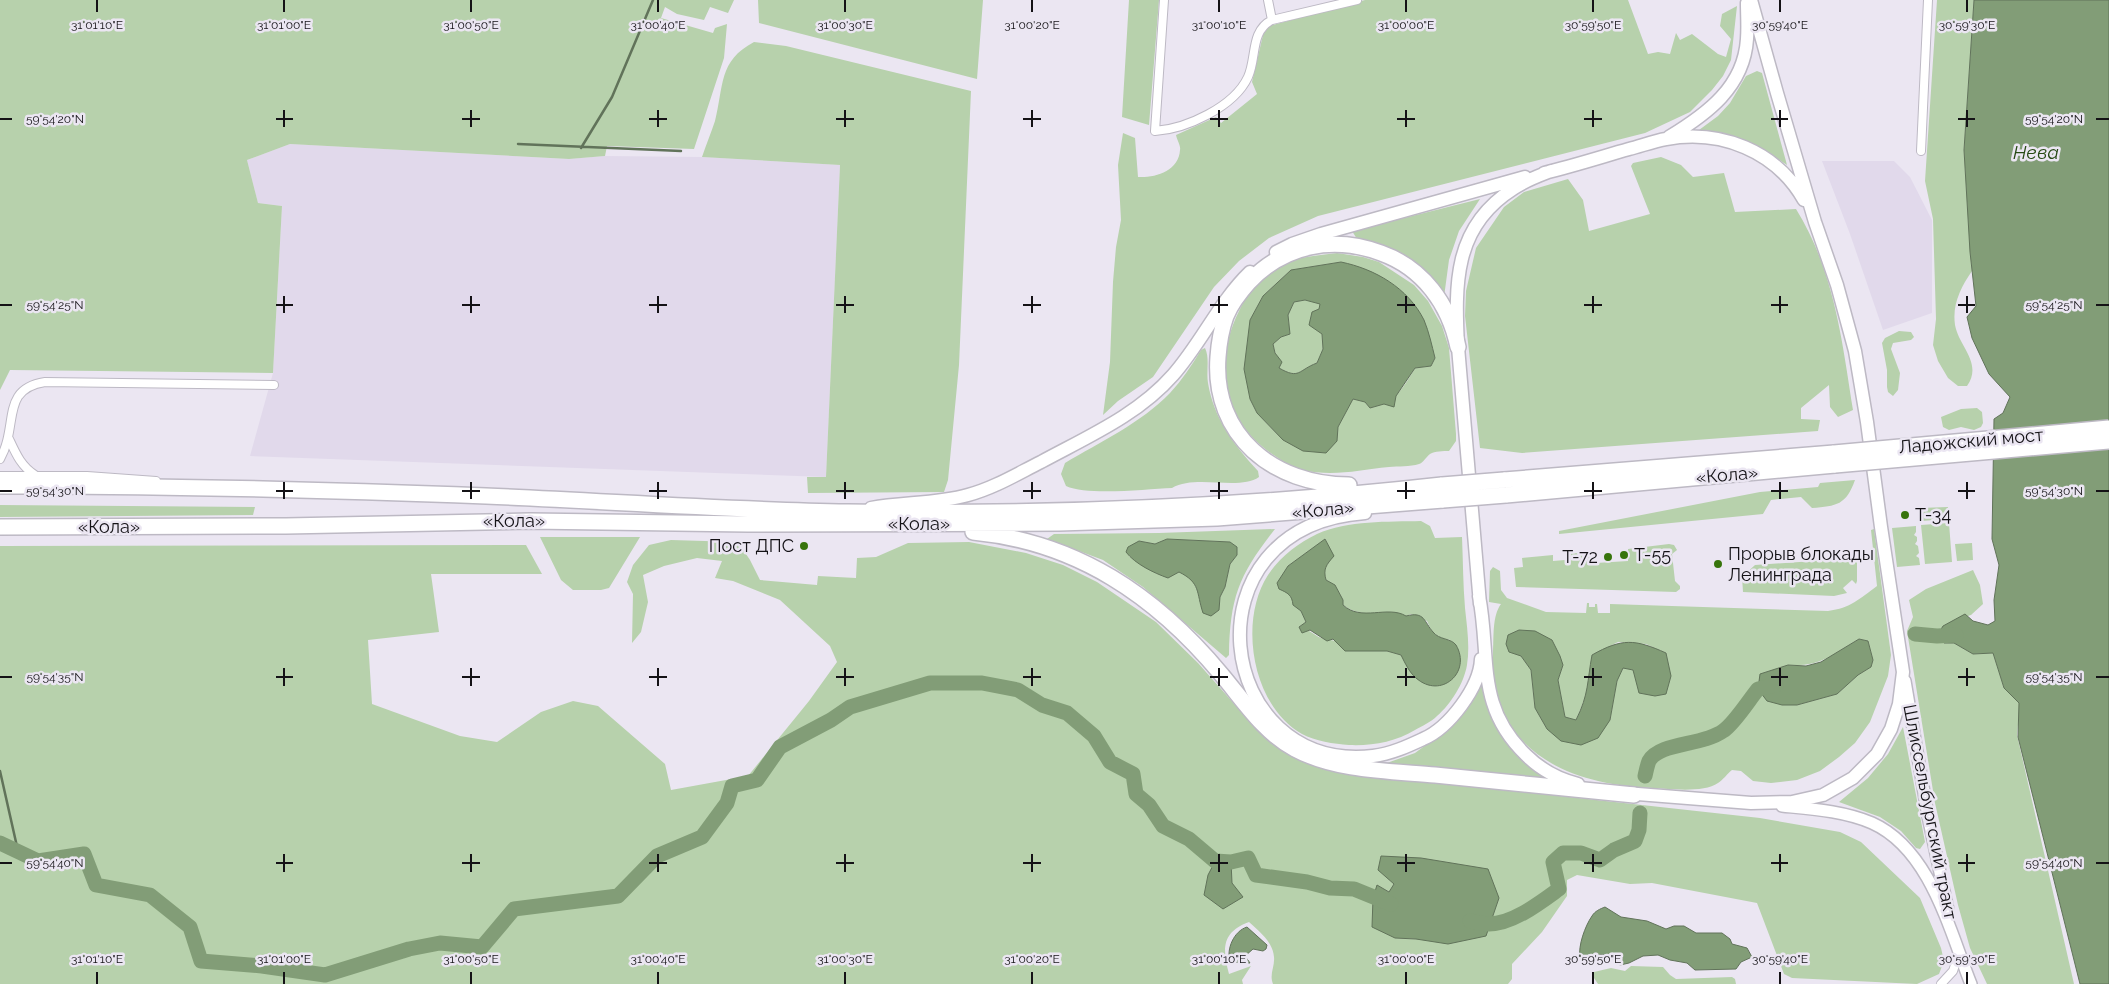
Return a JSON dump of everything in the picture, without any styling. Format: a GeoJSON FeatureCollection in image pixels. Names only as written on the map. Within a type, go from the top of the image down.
{"type":"FeatureCollection","features":[{"type":"Feature","properties":{"kind":"highway"},"geometry":{"type":"LineString","coordinates":[[1425,487],[1389,481],[1352,485],[1325,484],[1297,477],[1278,469],[1255,454],[1236,430],[1225,409],[1221,395],[1218,368],[1222,329],[1227,314],[1237,296],[1267,266],[1281,257],[1301,249],[1340,244],[1362,247],[1386,255],[1405,265],[1423,279],[1446,310],[1455,332],[1458,348]]}},
{"type":"Feature","properties":{"kind":"highway","name":"Ладожский мост"},"geometry":{"type":"LineString","coordinates":[[1834,459],[2109,428]]}},
{"type":"Feature","properties":{"kind":"highway","name":"Ладожский мост"},"geometry":{"type":"LineString","coordinates":[[1834,459],[2109,441]]}},
{"type":"Feature","properties":{"kind":"highway","name":"«Кола»"},"geometry":{"type":"LineString","coordinates":[[0,527],[276,526],[530,521],[882,524],[1160,521],[1285,513],[1442,492],[1834,459]]}},
{"type":"Feature","properties":{"kind":"highway","name":"«Кола»"},"geometry":{"type":"LineString","coordinates":[[0,486],[195,488],[483,496],[851,512],[1028,511],[1160,507],[1425,487],[1442,492]]}},
{"type":"Feature","properties":{"kind":"highway"},"geometry":{"type":"LineString","coordinates":[[882,524],[935,531],[980,533],[1010,538],[1056,550],[1104,572],[1146,600],[1176,626],[1221,673],[1247,707],[1277,737],[1294,749],[1311,756],[1361,768],[1634,795]]}},
{"type":"Feature","properties":{"kind":"main road"},"geometry":{"type":"LineString","coordinates":[[1666,139],[1707,112],[1722,98],[1738,74],[1745,54],[1747,40],[1747,0]]}},
{"type":"Feature","properties":{"kind":"main road"},"geometry":{"type":"LineString","coordinates":[[1751,0],[1815,222],[1855,351],[1904,672],[1899,704],[1892,729],[1877,754],[1860,772],[1839,787],[1807,799],[1792,802],[1751,803]]}},
{"type":"Feature","properties":{"kind":"main road"},"geometry":{"type":"LineString","coordinates":[[851,512],[895,503],[932,502],[970,495],[1014,476],[1120,419],[1150,398],[1174,374],[1238,284],[1263,260],[1292,244],[1358,223],[1666,139],[1712,138],[1731,142],[1757,152],[1786,174],[1801,194],[1815,222]]}},
{"type":"Feature","properties":{"kind":"main road"},"geometry":{"type":"LineString","coordinates":[[1442,492],[1414,510],[1356,514],[1328,520],[1295,534],[1260,566],[1248,589],[1240,618],[1239,643],[1244,669],[1262,707],[1280,728],[1298,742],[1323,752],[1349,757],[1374,756],[1402,748],[1427,737],[1448,722],[1476,680],[1481,662],[1480,596],[1458,348],[1459,266],[1469,239],[1483,216],[1500,198],[1525,182],[1551,171]]}},
{"type":"Feature","properties":{"kind":"main road"},"geometry":{"type":"LineString","coordinates":[[1480,596],[1484,620],[1487,681],[1492,704],[1505,732],[1539,768],[1565,781],[1634,795],[1818,809],[1872,824],[1884,830],[1905,847],[1924,871],[1971,984]]}},
{"type":"Feature","properties":{"kind":"main road","name":"Шлиссельбургский тракт"},"geometry":{"type":"LineString","coordinates":[[1904,672],[1928,816],[1958,952]]}},
{"type":"Feature","properties":{"kind":"street"},"geometry":{"type":"LineString","coordinates":[[1164,0],[1155,131],[1170,130],[1185,125],[1222,106],[1232,98],[1242,88],[1251,69],[1258,33],[1263,24],[1272,20],[1357,0]]}},
{"type":"Feature","properties":{"kind":"street"},"geometry":{"type":"LineString","coordinates":[[1268,0],[1272,20]]}},
{"type":"Feature","properties":{"kind":"street"},"geometry":{"type":"LineString","coordinates":[[1921,151],[1928,0]]}},
{"type":"Feature","properties":{"kind":"street"},"geometry":{"type":"LineString","coordinates":[[0,459],[9,439],[11,407],[14,398],[17,392],[34,384],[45,382],[274,385]]}},
{"type":"Feature","properties":{"kind":"street"},"geometry":{"type":"LineString","coordinates":[[9,439],[18,459],[25,468],[36,476]]}},
{"type":"Feature","properties":{"kind":"street"},"geometry":{"type":"LineString","coordinates":[[0,476],[148,479],[195,488]]}},
{"type":"Feature","properties":{"kind":"street"},"geometry":{"type":"LineString","coordinates":[[1941,984],[1953,971],[1958,952]]}},
{"type":"Feature","properties":{"kind":"shaded area"},"geometry":{"type":"Polygon","coordinates":[[[0,0],[734,0],[728,13],[710,7],[704,20],[677,14],[665,7],[661,18],[713,33],[715,28],[727,24],[724,58],[694,149],[607,146],[605,156],[569,159],[290,144],[247,160],[258,203],[282,206],[273,373],[10,370],[0,390],[0,0]]]}},
{"type":"Feature","properties":{"kind":"shaded area"},"geometry":{"type":"Polygon","coordinates":[[[758,0],[983,0],[977,79],[759,23],[758,0]]]}},
{"type":"Feature","properties":{"kind":"shaded area"},"geometry":{"type":"Polygon","coordinates":[[[1129,0],[1159,0],[1149,125],[1122,117],[1129,0]]]}},
{"type":"Feature","properties":{"kind":"shaded area"},"geometry":{"type":"Polygon","coordinates":[[[1365,0],[1628,0],[1648,54],[1658,52],[1670,54],[1676,33],[1680,40],[1692,34],[1718,54],[1726,57],[1731,39],[1720,26],[1722,14],[1737,6],[1731,60],[1723,76],[1712,90],[1690,112],[1645,133],[1318,216],[1269,238],[1239,261],[1214,287],[1153,377],[1118,401],[1103,415],[1110,362],[1116,247],[1121,220],[1118,165],[1123,133],[1135,138],[1138,177],[1152,176],[1165,172],[1171,168],[1179,157],[1180,148],[1176,135],[1216,117],[1221,123],[1257,94],[1252,82],[1263,35],[1269,26],[1365,0]]]}},
{"type":"Feature","properties":{"kind":"shaded area"},"geometry":{"type":"Polygon","coordinates":[[[1937,0],[1974,0],[1964,150],[1972,271],[1958,296],[1954,317],[1957,333],[1971,362],[1971,378],[1967,386],[1958,386],[1948,378],[1938,361],[1933,345],[1936,319],[1933,219],[1925,181],[1937,0]]]}},
{"type":"Feature","properties":{"kind":"shaded area"},"geometry":{"type":"Polygon","coordinates":[[[754,42],[786,46],[971,91],[959,365],[948,480],[944,492],[808,493],[807,477],[826,477],[840,165],[702,157],[715,121],[724,76],[728,66],[742,49],[754,42]]]}},
{"type":"Feature","properties":{"kind":"shaded area"},"geometry":{"type":"Polygon","coordinates":[[[1757,71],[1762,73],[1787,165],[1765,151],[1745,142],[1725,135],[1699,130],[1718,116],[1730,103],[1746,76],[1757,71]]]}},
{"type":"Feature","properties":{"kind":"shaded area"},"geometry":{"type":"Polygon","coordinates":[[[290,144],[568,159],[605,156],[702,157],[840,165],[826,477],[250,456],[273,373],[282,206],[258,203],[247,160],[290,144]]]}},
{"type":"Feature","properties":{"kind":"shaded area"},"geometry":{"type":"Polygon","coordinates":[[[1661,157],[1681,165],[1693,177],[1724,173],[1735,212],[1796,209],[1809,232],[1828,281],[1835,306],[1853,410],[1838,417],[1830,407],[1829,385],[1801,408],[1801,419],[1820,420],[1818,431],[1522,453],[1480,448],[1465,316],[1466,291],[1476,248],[1504,207],[1524,192],[1568,179],[1583,200],[1589,231],[1650,214],[1631,166],[1633,163],[1661,157]]]}},
{"type":"Feature","properties":{"kind":"shaded area"},"geometry":{"type":"Polygon","coordinates":[[[1822,161],[1894,161],[1910,177],[1932,220],[1932,313],[1883,330],[1850,234],[1822,161]]]}},
{"type":"Feature","properties":{"kind":"shaded area"},"geometry":{"type":"Polygon","coordinates":[[[1480,199],[1459,231],[1449,260],[1444,297],[1357,239],[1352,231],[1480,199]]]}},
{"type":"Feature","properties":{"kind":"shaded area"},"geometry":{"type":"Polygon","coordinates":[[[1337,253],[1363,257],[1379,262],[1414,285],[1428,301],[1442,326],[1449,348],[1456,441],[1449,451],[1432,453],[1420,463],[1412,466],[1346,472],[1314,472],[1298,469],[1279,459],[1255,440],[1242,425],[1233,408],[1227,389],[1225,370],[1226,350],[1231,331],[1242,305],[1255,285],[1277,267],[1293,260],[1337,253]],[[1341,262],[1291,270],[1263,296],[1250,320],[1250,399],[1257,413],[1283,440],[1338,427],[1353,399],[1365,402],[1370,408],[1392,398],[1402,388],[1415,368],[1431,366],[1435,358],[1424,321],[1414,304],[1341,262]]]}},
{"type":"Feature","properties":{"kind":"shaded area"},"geometry":{"type":"Polygon","coordinates":[[[1305,300],[1320,303],[1323,349],[1317,363],[1295,374],[1279,368],[1273,344],[1281,337],[1290,334],[1288,315],[1294,302],[1305,300]]]}},
{"type":"Feature","properties":{"kind":"shaded area"},"geometry":{"type":"Polygon","coordinates":[[[1899,331],[1911,332],[1914,337],[1911,340],[1893,343],[1891,349],[1900,373],[1898,390],[1893,396],[1888,392],[1887,370],[1882,343],[1885,338],[1899,331]]]}},
{"type":"Feature","properties":{"kind":"shaded area"},"geometry":{"type":"Polygon","coordinates":[[[1205,348],[1208,383],[1220,420],[1233,441],[1258,471],[1259,477],[1240,483],[1193,482],[1172,488],[1133,490],[1088,491],[1066,486],[1061,474],[1065,463],[1133,423],[1159,404],[1187,372],[1201,350],[1205,348]]]}},
{"type":"Feature","properties":{"kind":"shaded area"},"geometry":{"type":"Polygon","coordinates":[[[1977,408],[1982,412],[1983,423],[1981,427],[1974,430],[1961,427],[1949,430],[1943,427],[1941,417],[1961,409],[1977,408]]]}},
{"type":"Feature","properties":{"kind":"shaded area"},"geometry":{"type":"Polygon","coordinates":[[[1855,480],[1848,495],[1840,503],[1834,505],[1812,508],[1801,497],[1771,500],[1763,514],[1559,534],[1559,531],[1760,492],[1818,487],[1820,483],[1855,480]]]}},
{"type":"Feature","properties":{"kind":"shaded area"},"geometry":{"type":"Polygon","coordinates":[[[0,505],[255,507],[253,515],[0,517],[0,505]]]}},
{"type":"Feature","properties":{"kind":"shaded area"},"geometry":{"type":"Polygon","coordinates":[[[1948,507],[1949,519],[1921,521],[1923,514],[1920,508],[1948,507]]]}},
{"type":"Feature","properties":{"kind":"shaded area"},"geometry":{"type":"Polygon","coordinates":[[[1421,521],[1430,526],[1435,538],[1462,537],[1468,651],[1467,665],[1460,686],[1447,706],[1435,718],[1407,734],[1391,740],[1375,744],[1349,745],[1325,742],[1302,734],[1285,721],[1271,704],[1261,684],[1255,661],[1252,638],[1254,615],[1259,594],[1268,575],[1290,551],[1317,534],[1329,529],[1355,524],[1421,521]],[[1326,539],[1288,566],[1289,593],[1306,622],[1299,627],[1321,638],[1335,641],[1345,651],[1387,651],[1401,655],[1451,640],[1442,639],[1432,632],[1427,621],[1411,614],[1406,616],[1373,614],[1356,612],[1349,609],[1343,605],[1340,594],[1326,580],[1324,573],[1326,539]]]}},
{"type":"Feature","properties":{"kind":"shaded area"},"geometry":{"type":"Polygon","coordinates":[[[1949,523],[1952,562],[1925,564],[1921,525],[1949,523]]]}},
{"type":"Feature","properties":{"kind":"shaded area"},"geometry":{"type":"Polygon","coordinates":[[[1916,526],[1914,535],[1917,537],[1917,541],[1915,544],[1918,546],[1919,553],[1916,556],[1919,558],[1920,565],[1897,567],[1892,528],[1916,526]]]}},
{"type":"Feature","properties":{"kind":"shaded area"},"geometry":{"type":"Polygon","coordinates":[[[1275,529],[1253,560],[1239,588],[1232,617],[1229,655],[1226,658],[1143,587],[1103,560],[1047,539],[1054,534],[1275,529]],[[1167,539],[1155,544],[1139,541],[1129,556],[1141,564],[1179,571],[1192,578],[1201,606],[1220,597],[1225,587],[1230,564],[1237,555],[1230,542],[1167,539]]]}},
{"type":"Feature","properties":{"kind":"shaded area"},"geometry":{"type":"Polygon","coordinates":[[[1874,529],[1891,655],[1888,676],[1870,722],[1855,743],[1820,771],[1797,780],[1771,783],[1753,781],[1741,771],[1732,770],[1718,783],[1696,789],[1627,786],[1601,782],[1552,764],[1532,750],[1515,732],[1501,709],[1492,675],[1495,621],[1501,604],[1489,602],[1490,571],[1493,567],[1500,571],[1501,590],[1507,598],[1546,612],[1586,613],[1587,603],[1589,603],[1589,607],[1595,607],[1595,604],[1597,604],[1598,613],[1610,613],[1610,604],[1828,611],[1849,605],[1877,586],[1871,530],[1874,529]],[[1859,639],[1818,662],[1788,665],[1797,705],[1837,694],[1858,675],[1871,667],[1873,660],[1868,641],[1859,639]],[[1618,642],[1592,655],[1589,688],[1576,720],[1565,717],[1558,680],[1563,665],[1521,656],[1531,670],[1535,708],[1547,729],[1610,720],[1617,681],[1623,667],[1633,670],[1666,653],[1646,644],[1618,642]]]}},
{"type":"Feature","properties":{"kind":"shaded area"},"geometry":{"type":"Polygon","coordinates":[[[540,537],[640,537],[609,588],[601,590],[573,590],[561,580],[540,537]]]}},
{"type":"Feature","properties":{"kind":"shaded area"},"geometry":{"type":"Polygon","coordinates":[[[671,540],[738,542],[760,580],[817,585],[818,576],[856,578],[857,558],[876,557],[908,543],[969,542],[1026,553],[1063,565],[1097,582],[1156,622],[1198,663],[1237,707],[1273,741],[1407,779],[1760,818],[1840,832],[1861,842],[1920,898],[1941,948],[1944,961],[1939,974],[1917,984],[1792,978],[1784,974],[1757,903],[1652,883],[1630,884],[1577,875],[1567,880],[1567,896],[1542,932],[1512,964],[1512,979],[1508,984],[1273,984],[1274,961],[1271,946],[1265,937],[1249,922],[1240,926],[1229,936],[1225,949],[1229,974],[1251,966],[1242,980],[1243,984],[0,984],[0,546],[526,545],[542,574],[431,574],[439,632],[368,640],[372,704],[460,736],[497,742],[541,712],[573,701],[598,706],[665,764],[671,790],[748,776],[809,701],[837,662],[830,646],[780,600],[733,581],[715,578],[722,561],[697,558],[664,566],[643,575],[648,602],[641,632],[632,643],[633,594],[627,582],[633,565],[649,545],[671,540]],[[1421,858],[1394,884],[1390,892],[1377,886],[1395,938],[1416,939],[1440,862],[1421,858]]]}},
{"type":"Feature","properties":{"kind":"shaded area"},"geometry":{"type":"Polygon","coordinates":[[[1972,543],[1973,560],[1957,561],[1955,544],[1972,543]]]}},
{"type":"Feature","properties":{"kind":"shaded area"},"geometry":{"type":"Polygon","coordinates":[[[1674,545],[1677,550],[1672,554],[1675,581],[1680,586],[1680,589],[1676,592],[1516,587],[1514,568],[1523,567],[1522,558],[1553,555],[1553,561],[1565,560],[1565,554],[1594,552],[1596,563],[1628,561],[1628,549],[1674,545]]]}},
{"type":"Feature","properties":{"kind":"shaded area"},"geometry":{"type":"Polygon","coordinates":[[[1857,558],[1857,581],[1856,584],[1852,580],[1843,588],[1847,593],[1834,596],[1743,592],[1742,577],[1755,565],[1857,558]]]}},
{"type":"Feature","properties":{"kind":"shaded area"},"geometry":{"type":"Polygon","coordinates":[[[1973,570],[1980,585],[1983,604],[1971,615],[1953,621],[1944,643],[1954,643],[1973,654],[1993,653],[2004,688],[2020,703],[2017,735],[2074,984],[1987,984],[1970,948],[1958,905],[1935,803],[1907,631],[1913,617],[1909,600],[1926,589],[1973,570]]]}},
{"type":"Feature","properties":{"kind":"shaded area"},"geometry":{"type":"Polygon","coordinates":[[[1482,685],[1528,765],[1547,780],[1384,764],[1415,753],[1450,727],[1466,711],[1482,685]]]}},
{"type":"Feature","properties":{"kind":"shaded area"},"geometry":{"type":"Polygon","coordinates":[[[1903,727],[1925,842],[1920,849],[1916,848],[1901,831],[1880,817],[1839,802],[1868,778],[1888,754],[1903,727]]]}},
{"type":"Feature","properties":{"kind":"shaded area"},"geometry":{"type":"Polygon","coordinates":[[[1631,966],[1663,967],[1676,979],[1732,977],[1735,979],[1736,984],[1598,984],[1594,978],[1594,972],[1611,968],[1625,971],[1631,966]]]}},
{"type":"Feature","properties":{"kind":"water","name":"Нева"},"geometry":{"type":"Polygon","coordinates":[[[1974,0],[2109,0],[2109,984],[2080,984],[2018,737],[2019,703],[2004,688],[1993,653],[1973,654],[1954,643],[1944,643],[1937,636],[1943,626],[1965,614],[1973,621],[1988,625],[1995,621],[1994,600],[1999,565],[1992,539],[1994,419],[2003,413],[2010,397],[1989,374],[1972,338],[1967,317],[1976,306],[1970,252],[1964,150],[1974,0]]]}},
{"type":"Feature","properties":{"kind":"water"},"geometry":{"type":"Polygon","coordinates":[[[1341,262],[1378,275],[1400,289],[1417,309],[1426,325],[1435,358],[1431,366],[1415,368],[1396,396],[1394,407],[1384,404],[1370,408],[1365,402],[1353,399],[1338,427],[1337,441],[1326,453],[1303,451],[1283,440],[1257,413],[1250,399],[1244,369],[1250,320],[1263,296],[1291,270],[1341,262]],[[1305,300],[1294,302],[1288,315],[1290,334],[1281,337],[1273,344],[1275,353],[1282,362],[1279,368],[1286,372],[1299,373],[1317,363],[1323,349],[1322,334],[1309,325],[1312,312],[1319,309],[1320,304],[1305,300]]]}},
{"type":"Feature","properties":{"kind":"water"},"geometry":{"type":"Polygon","coordinates":[[[1167,539],[1230,542],[1237,547],[1237,555],[1230,564],[1225,587],[1220,597],[1219,610],[1211,616],[1203,613],[1197,589],[1186,576],[1179,572],[1168,578],[1163,576],[1140,564],[1126,552],[1128,547],[1139,541],[1155,544],[1167,539]]]}},
{"type":"Feature","properties":{"kind":"water"},"geometry":{"type":"Polygon","coordinates":[[[1325,539],[1334,556],[1326,567],[1326,580],[1335,585],[1343,600],[1343,605],[1350,610],[1358,612],[1391,612],[1406,616],[1421,616],[1436,635],[1456,645],[1460,655],[1460,665],[1457,673],[1451,680],[1435,686],[1426,684],[1411,673],[1401,655],[1387,651],[1345,651],[1333,639],[1327,641],[1310,630],[1302,633],[1299,627],[1306,622],[1301,611],[1293,605],[1289,595],[1279,589],[1277,583],[1288,566],[1325,539]]]}},
{"type":"Feature","properties":{"kind":"water"},"geometry":{"type":"Polygon","coordinates":[[[1519,630],[1535,631],[1552,640],[1563,665],[1558,680],[1565,717],[1576,720],[1580,711],[1587,688],[1592,655],[1620,643],[1637,643],[1666,653],[1671,676],[1666,694],[1655,696],[1639,693],[1633,670],[1623,668],[1617,681],[1610,720],[1598,738],[1581,745],[1561,741],[1547,729],[1535,708],[1531,670],[1521,656],[1509,652],[1506,644],[1508,635],[1519,630]]]}},
{"type":"Feature","properties":{"kind":"water"},"geometry":{"type":"Polygon","coordinates":[[[1859,639],[1868,641],[1873,660],[1871,667],[1858,675],[1837,694],[1797,705],[1782,705],[1767,701],[1758,689],[1760,674],[1788,665],[1806,666],[1821,662],[1859,639]]]}},
{"type":"Feature","properties":{"kind":"water"},"geometry":{"type":"Polygon","coordinates":[[[1219,854],[1231,862],[1232,883],[1243,897],[1223,909],[1204,895],[1208,875],[1219,854]]]}},
{"type":"Feature","properties":{"kind":"water"},"geometry":{"type":"Polygon","coordinates":[[[1381,856],[1421,858],[1488,869],[1499,898],[1486,936],[1448,944],[1395,938],[1372,927],[1373,898],[1377,885],[1389,892],[1394,884],[1378,870],[1381,856]]]}},
{"type":"Feature","properties":{"kind":"water"},"geometry":{"type":"Polygon","coordinates":[[[1605,907],[1621,917],[1647,921],[1666,929],[1674,926],[1684,926],[1696,933],[1722,933],[1730,939],[1732,944],[1747,948],[1752,957],[1741,962],[1736,969],[1695,970],[1687,963],[1670,960],[1658,955],[1643,956],[1620,965],[1605,955],[1580,957],[1581,942],[1587,925],[1599,909],[1605,907]]]}},
{"type":"Feature","properties":{"kind":"water"},"geometry":{"type":"Polygon","coordinates":[[[1247,927],[1267,945],[1266,949],[1263,951],[1253,949],[1245,956],[1250,963],[1230,962],[1229,952],[1232,941],[1238,932],[1247,927]]]}},
{"type":"Feature","properties":{"kind":"waterway"},"geometry":{"type":"LineString","coordinates":[[581,148],[612,97],[653,0]]}},
{"type":"Feature","properties":{"kind":"waterway"},"geometry":{"type":"LineString","coordinates":[[518,144],[681,151]]}},
{"type":"Feature","properties":{"kind":"waterway"},"geometry":{"type":"LineString","coordinates":[[1915,634],[1956,635]]}},
{"type":"Feature","properties":{"kind":"waterway"},"geometry":{"type":"LineString","coordinates":[[0,843],[38,861],[84,854],[96,885],[150,895],[190,927],[201,961],[262,966],[325,975],[409,949],[440,943],[482,947],[514,909],[618,896],[657,856],[702,837],[727,803],[732,786],[757,780],[780,747],[831,720],[850,707],[930,683],[982,683],[1018,690],[1042,705],[1067,713],[1094,736],[1110,762],[1133,774],[1136,794],[1149,805],[1163,826],[1189,839],[1215,861],[1231,862],[1248,858],[1256,875],[1307,882],[1330,888],[1354,889],[1391,904]]}},
{"type":"Feature","properties":{"kind":"waterway"},"geometry":{"type":"LineString","coordinates":[[1645,776],[1649,761],[1654,755],[1662,750],[1714,736],[1723,731],[1737,718],[1758,689],[1776,685]]}},
{"type":"Feature","properties":{"kind":"waterway"},"geometry":{"type":"LineString","coordinates":[[0,771],[18,851]]}},
{"type":"Feature","properties":{"kind":"waterway"},"geometry":{"type":"LineString","coordinates":[[1470,921],[1487,924],[1498,923],[1517,916],[1535,906],[1559,889],[1553,862],[1563,853],[1581,853],[1600,860],[1614,850],[1635,841],[1639,830],[1640,813]]}},
{"type":"Feature","properties":{"kind":"place","name":"Т-34"},"geometry":{"type":"Point","coordinates":[1905,515]}},
{"type":"Feature","properties":{"kind":"place","name":"Пост ДПС"},"geometry":{"type":"Point","coordinates":[804,546]}},
{"type":"Feature","properties":{"kind":"place","name":"Т-55"},"geometry":{"type":"Point","coordinates":[1624,555]}},
{"type":"Feature","properties":{"kind":"place","name":"Т-72"},"geometry":{"type":"Point","coordinates":[1608,557]}},
{"type":"Feature","properties":{"kind":"place","name":"Прорыв блокады Ленинграда"},"geometry":{"type":"Point","coordinates":[1718,564]}}]}
